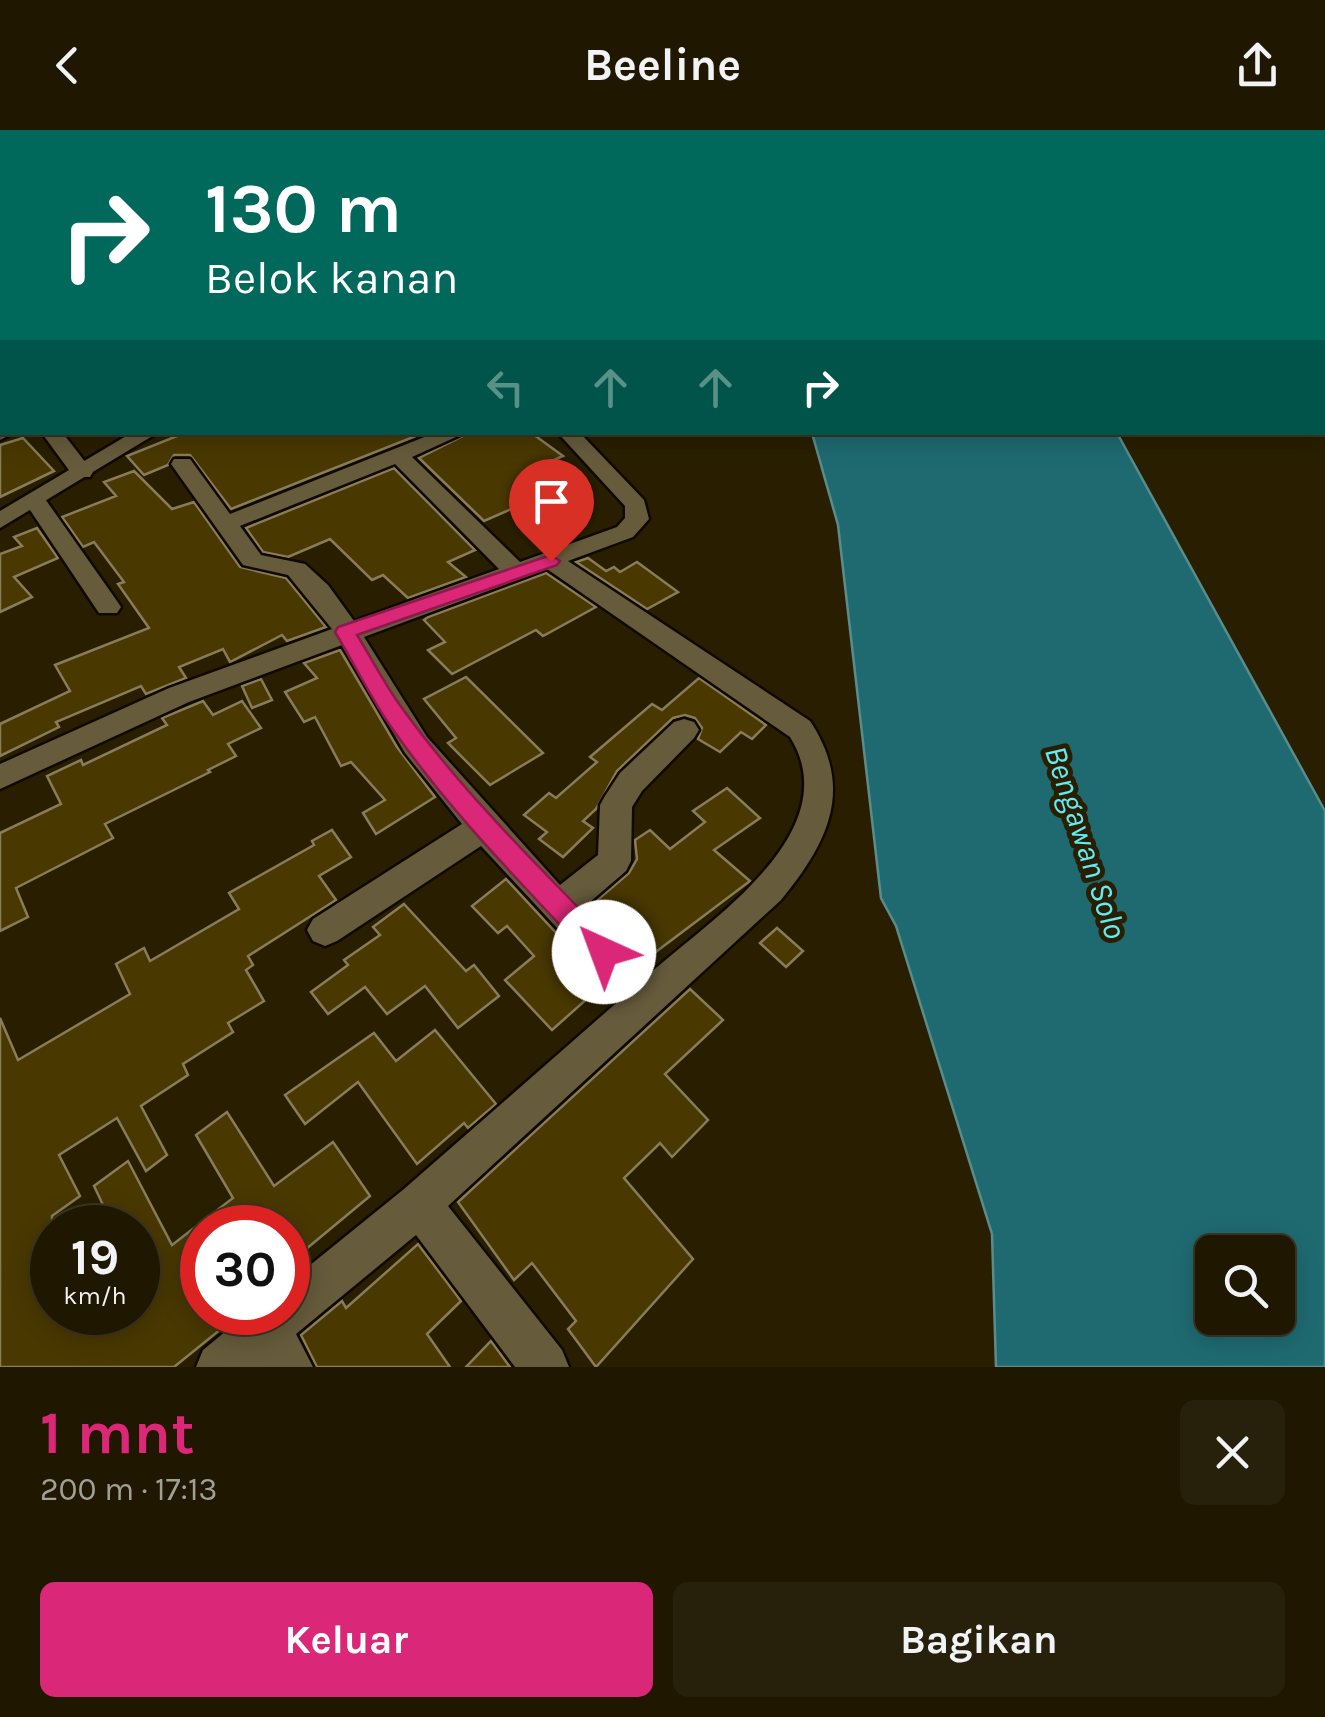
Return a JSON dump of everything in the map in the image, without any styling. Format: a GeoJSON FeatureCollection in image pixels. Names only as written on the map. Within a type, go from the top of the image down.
{"type":"FeatureCollection","features":[{"type":"Feature","properties":{"kind":"street"},"geometry":{"type":"LineString","coordinates":[[52,435],[82,472]]}},
{"type":"Feature","properties":{"kind":"street"},"geometry":{"type":"LineString","coordinates":[[0,521],[143,435]]}},
{"type":"Feature","properties":{"kind":"street"},"geometry":{"type":"LineString","coordinates":[[228,523],[450,435]]}},
{"type":"Feature","properties":{"kind":"street"},"geometry":{"type":"LineString","coordinates":[[0,777],[179,695],[625,532],[638,515],[632,499],[570,435]]}},
{"type":"Feature","properties":{"kind":"street"},"geometry":{"type":"LineString","coordinates":[[399,456],[518,573]]}},
{"type":"Feature","properties":{"kind":"street"},"geometry":{"type":"LineString","coordinates":[[182,464],[252,560],[300,571],[346,632],[392,711],[484,827],[648,999]]}},
{"type":"Feature","properties":{"kind":"street"},"geometry":{"type":"LineString","coordinates":[[35,501],[108,607]]}},
{"type":"Feature","properties":{"kind":"street"},"geometry":{"type":"LineString","coordinates":[[310,1304],[768,890],[796,857],[816,816],[816,753],[800,729],[551,561]]}},
{"type":"Feature","properties":{"kind":"street"},"geometry":{"type":"LineString","coordinates":[[560,906],[614,861],[616,805],[631,782],[684,730]]}},
{"type":"Feature","properties":{"kind":"street"},"geometry":{"type":"LineString","coordinates":[[325,930],[484,827]]}},
{"type":"Feature","properties":{"kind":"street"},"geometry":{"type":"LineString","coordinates":[[419,1204],[545,1367]]}},
{"type":"Feature","properties":{"kind":"street"},"geometry":{"type":"LineString","coordinates":[[220,1367],[274,1335]]}},
{"type":"Feature","properties":{"kind":"water","name":"Bengawan Solo"},"geometry":{"type":"Polygon","coordinates":[[[813,435],[1118,435],[1325,811],[1325,1367],[996,1367],[992,1234],[896,926],[881,898],[838,525],[813,435]]]}},
{"type":"Feature","properties":{"kind":"building"},"geometry":{"type":"Polygon","coordinates":[[[180,435],[418,435],[231,509],[190,455],[174,455],[168,465],[144,475],[127,456],[180,435]]]}},
{"type":"Feature","properties":{"kind":"building"},"geometry":{"type":"Polygon","coordinates":[[[465,435],[534,435],[563,456],[534,469],[559,488],[484,521],[419,458],[465,435]]]}},
{"type":"Feature","properties":{"kind":"building"},"geometry":{"type":"Polygon","coordinates":[[[23,438],[54,471],[0,497],[0,445],[23,438]]]}},
{"type":"Feature","properties":{"kind":"building"},"geometry":{"type":"Polygon","coordinates":[[[394,468],[475,550],[448,562],[466,577],[408,598],[383,575],[372,580],[330,539],[288,557],[263,552],[246,528],[394,468]]]}},
{"type":"Feature","properties":{"kind":"building"},"geometry":{"type":"Polygon","coordinates":[[[134,471],[172,509],[194,502],[240,567],[286,578],[326,627],[287,641],[282,635],[230,662],[223,649],[179,667],[186,678],[146,694],[141,686],[56,722],[59,727],[0,756],[0,724],[70,691],[55,665],[149,628],[118,584],[124,582],[94,542],[83,547],[62,517],[116,496],[104,482],[134,471]]]}},
{"type":"Feature","properties":{"kind":"building"},"geometry":{"type":"Polygon","coordinates":[[[37,528],[58,558],[14,577],[32,597],[0,612],[0,554],[22,546],[14,537],[37,528]]]}},
{"type":"Feature","properties":{"kind":"building"},"geometry":{"type":"Polygon","coordinates":[[[588,558],[606,571],[614,567],[620,572],[637,562],[678,592],[647,609],[576,562],[588,558]]]}},
{"type":"Feature","properties":{"kind":"building"},"geometry":{"type":"Polygon","coordinates":[[[546,573],[596,607],[543,636],[536,630],[452,674],[428,650],[445,642],[424,620],[428,617],[546,573]]]}},
{"type":"Feature","properties":{"kind":"building"},"geometry":{"type":"Polygon","coordinates":[[[340,650],[397,747],[435,797],[376,834],[363,813],[385,800],[351,762],[341,766],[315,717],[304,722],[285,692],[317,678],[304,663],[340,650]]]}},
{"type":"Feature","properties":{"kind":"building"},"geometry":{"type":"Polygon","coordinates":[[[466,677],[543,753],[490,785],[448,743],[456,738],[424,699],[466,677]]]}},
{"type":"Feature","properties":{"kind":"building"},"geometry":{"type":"Polygon","coordinates":[[[699,678],[766,725],[752,739],[741,732],[720,752],[698,739],[702,728],[695,718],[673,718],[617,771],[596,809],[583,821],[593,828],[563,857],[539,839],[547,832],[524,815],[549,793],[556,798],[597,762],[590,757],[652,704],[662,710],[699,678]]]}},
{"type":"Feature","properties":{"kind":"building"},"geometry":{"type":"Polygon","coordinates":[[[261,679],[272,700],[252,708],[242,686],[261,679]]]}},
{"type":"Feature","properties":{"kind":"building"},"geometry":{"type":"Polygon","coordinates":[[[203,701],[213,715],[242,701],[261,728],[228,744],[236,756],[210,772],[105,824],[113,838],[16,888],[28,917],[0,931],[0,833],[61,804],[47,776],[81,760],[83,765],[167,725],[162,718],[203,701]]]}},
{"type":"Feature","properties":{"kind":"building"},"geometry":{"type":"Polygon","coordinates":[[[727,788],[760,818],[714,850],[750,881],[649,957],[625,932],[618,938],[588,908],[629,873],[637,859],[635,840],[650,830],[670,849],[705,822],[693,811],[727,788]]]}},
{"type":"Feature","properties":{"kind":"building"},"geometry":{"type":"Polygon","coordinates":[[[332,830],[351,857],[319,876],[336,900],[248,956],[253,965],[246,970],[264,1001],[228,1023],[233,1032],[183,1064],[188,1075],[141,1106],[167,1155],[146,1171],[117,1118],[59,1155],[80,1196],[67,1205],[30,1205],[30,1335],[160,1335],[160,1222],[172,1245],[180,1239],[180,1335],[214,1335],[174,1367],[0,1367],[0,1018],[18,1060],[130,994],[116,964],[144,948],[150,961],[239,909],[229,893],[314,845],[312,841],[332,830]]]}},
{"type":"Feature","properties":{"kind":"building"},"geometry":{"type":"Polygon","coordinates":[[[506,879],[585,964],[577,970],[598,989],[552,1030],[505,980],[534,956],[507,926],[498,933],[472,906],[506,879]]]}},
{"type":"Feature","properties":{"kind":"building"},"geometry":{"type":"Polygon","coordinates":[[[404,904],[466,971],[474,965],[499,996],[458,1028],[425,986],[387,1014],[365,987],[328,1014],[311,992],[348,965],[344,960],[380,935],[373,927],[404,904]]]}},
{"type":"Feature","properties":{"kind":"building"},"geometry":{"type":"Polygon","coordinates":[[[777,928],[803,951],[786,967],[760,943],[777,928]]]}},
{"type":"Feature","properties":{"kind":"building"},"geometry":{"type":"Polygon","coordinates":[[[690,989],[723,1020],[665,1074],[708,1120],[672,1157],[660,1143],[624,1178],[693,1259],[596,1367],[568,1329],[576,1321],[532,1263],[514,1280],[458,1202],[690,989]]]}},
{"type":"Feature","properties":{"kind":"building"},"geometry":{"type":"Polygon","coordinates":[[[435,1030],[496,1104],[468,1128],[464,1123],[417,1164],[358,1082],[305,1124],[285,1095],[374,1033],[396,1061],[435,1030]]]}},
{"type":"Feature","properties":{"kind":"building"},"geometry":{"type":"Polygon","coordinates":[[[227,1112],[274,1186],[333,1142],[370,1196],[310,1246],[310,1205],[224,1205],[233,1198],[196,1135],[227,1112]]]}},
{"type":"Feature","properties":{"kind":"building"},"geometry":{"type":"Polygon","coordinates":[[[128,1161],[151,1205],[103,1205],[94,1186],[128,1161]]]}},
{"type":"Feature","properties":{"kind":"building"},"geometry":{"type":"Polygon","coordinates":[[[418,1244],[461,1301],[427,1334],[450,1367],[317,1367],[301,1335],[310,1335],[310,1328],[342,1301],[346,1308],[418,1244]]]}},
{"type":"Feature","properties":{"kind":"building"},"geometry":{"type":"Polygon","coordinates":[[[491,1341],[510,1367],[466,1367],[491,1341]]]}},
{"type":"Feature","properties":{"kind":"route"},"geometry":{"type":"LineString","coordinates":[[551,561],[346,632],[392,711],[441,776],[484,827],[604,952]]}}]}
